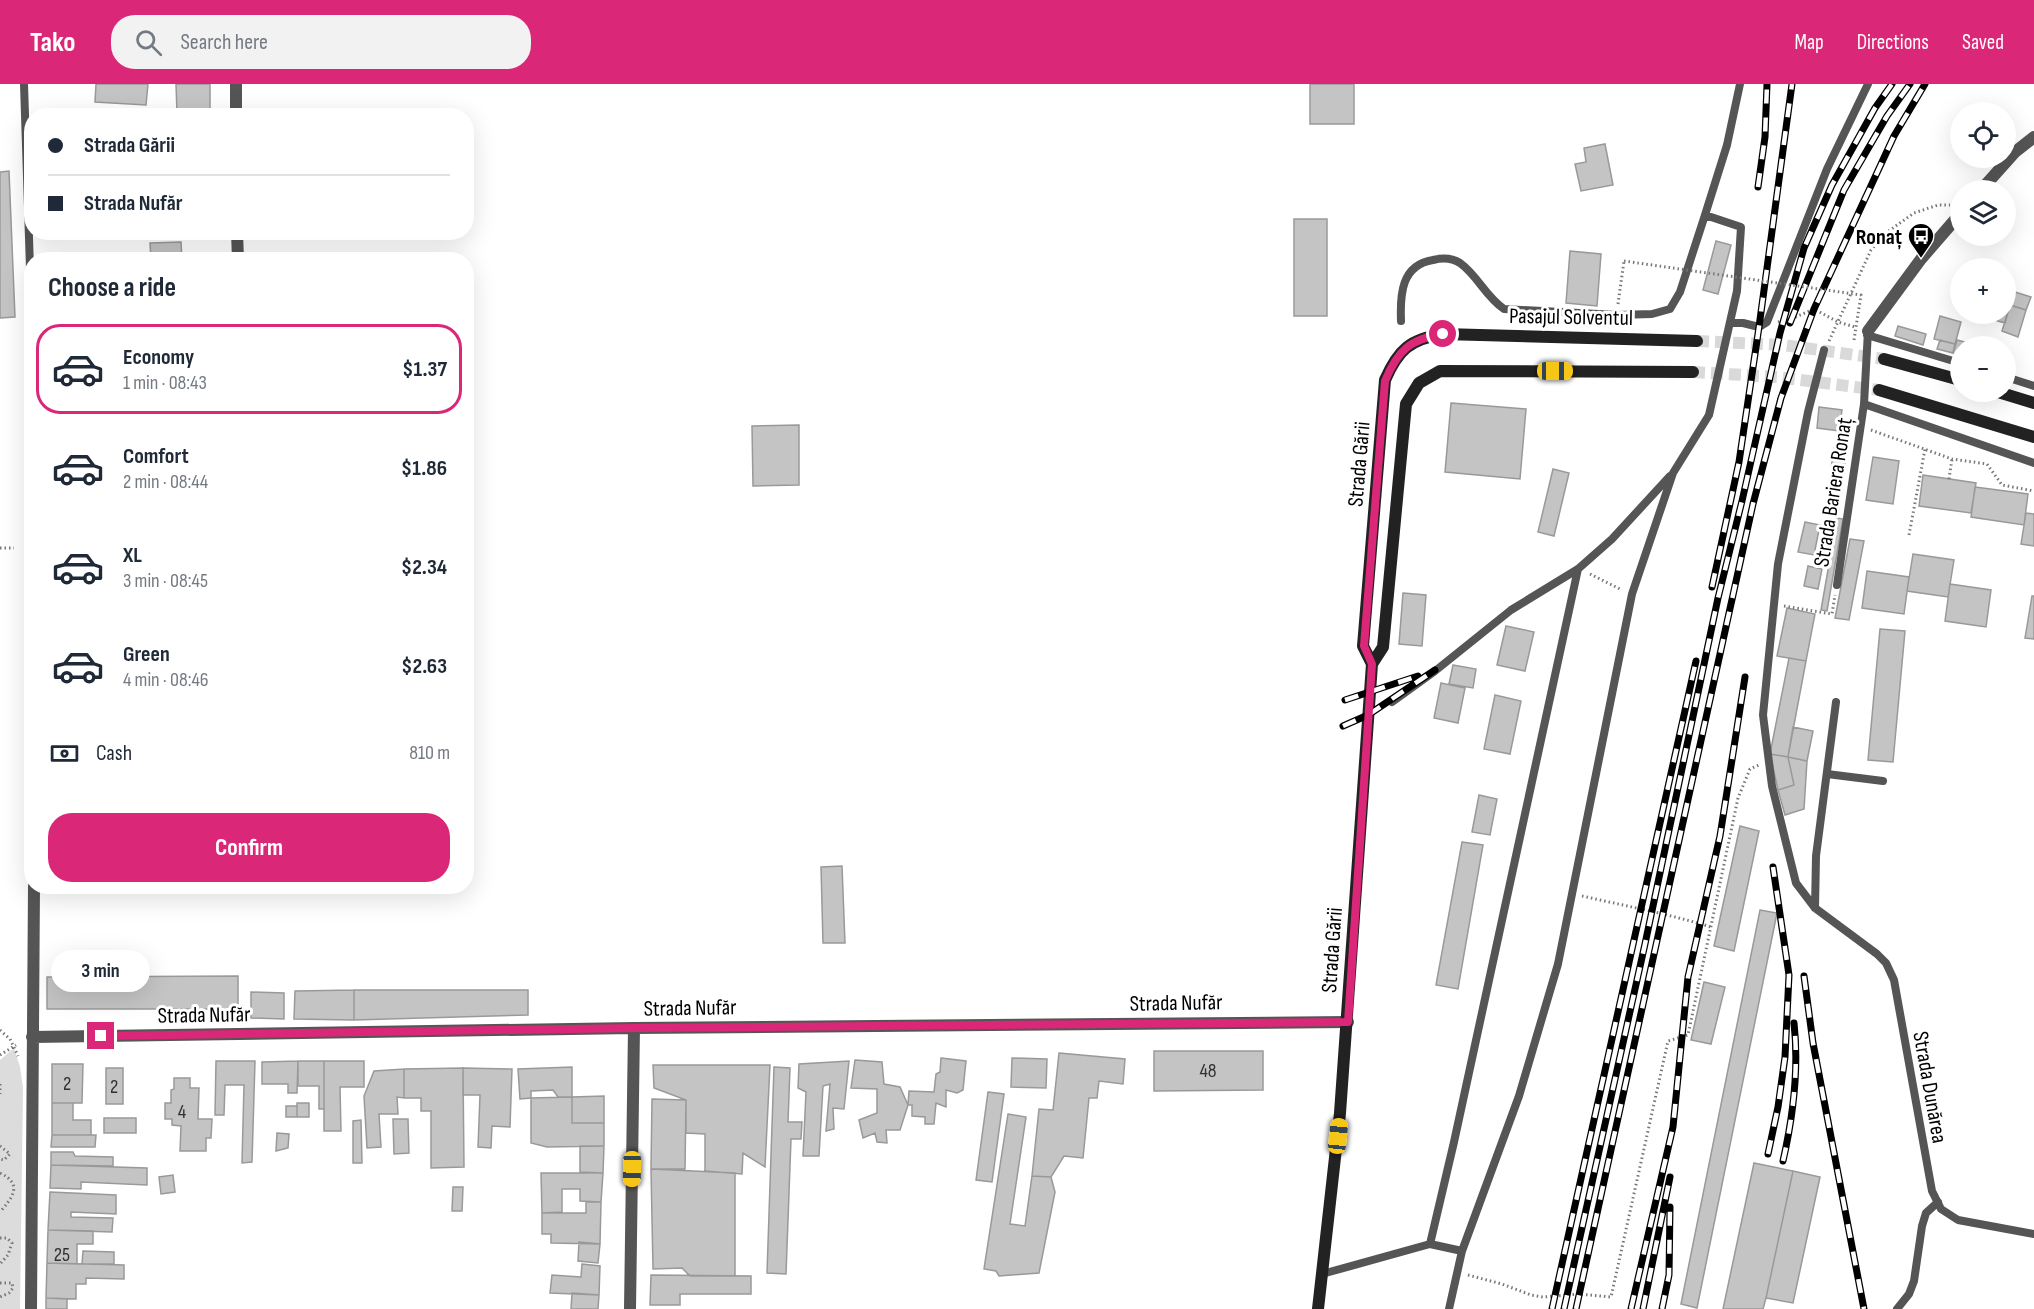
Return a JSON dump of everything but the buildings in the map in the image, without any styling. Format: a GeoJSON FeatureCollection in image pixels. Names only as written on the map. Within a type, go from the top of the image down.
{"type":"FeatureCollection","features":[{"type":"Feature","properties":{"kind":"main road","name":"Pasajul Solventul"},"geometry":{"type":"LineString","coordinates":[[1443,334],[1697,340]]}},
{"type":"Feature","properties":{"kind":"main road","name":"Strada Gării"},"geometry":{"type":"LineString","coordinates":[[1318,1309],[1348,1022],[1372,664],[1364,646],[1385,381],[1396,357],[1409,345],[1425,337],[1443,334]]}},
{"type":"Feature","properties":{"kind":"main road"},"geometry":{"type":"LineString","coordinates":[[1884,359],[1950,377]]}},
{"type":"Feature","properties":{"kind":"main road","name":"Strada Gării"},"geometry":{"type":"LineString","coordinates":[[1372,664],[1383,647],[1407,404],[1419,383],[1440,371],[1693,372]]}},
{"type":"Feature","properties":{"kind":"main road"},"geometry":{"type":"LineString","coordinates":[[1879,390],[2034,436]]}},
{"type":"Feature","properties":{"kind":"main road"},"geometry":{"type":"LineString","coordinates":[[2016,398],[2034,403]]}},
{"type":"Feature","properties":{"kind":"street"},"geometry":{"type":"LineString","coordinates":[[236,84],[236,108]]}},
{"type":"Feature","properties":{"kind":"street"},"geometry":{"type":"LineString","coordinates":[[1990,180],[2015,152],[2034,137]]}},
{"type":"Feature","properties":{"kind":"street"},"geometry":{"type":"LineString","coordinates":[[1868,333],[1872,323],[1950,226]]}},
{"type":"Feature","properties":{"kind":"street"},"geometry":{"type":"LineString","coordinates":[[31,1309],[34,894]]}},
{"type":"Feature","properties":{"kind":"street","name":"Strada Nufăr"},"geometry":{"type":"LineString","coordinates":[[32,1037],[634,1028],[1348,1022]]}},
{"type":"Feature","properties":{"kind":"street"},"geometry":{"type":"LineString","coordinates":[[630,1309],[634,1028]]}},
{"type":"Feature","properties":{"kind":"lane"},"geometry":{"type":"LineString","coordinates":[[24,84],[25,108]]}},
{"type":"Feature","properties":{"kind":"lane"},"geometry":{"type":"LineString","coordinates":[[1401,321],[1400,297],[1408,273],[1421,262],[1440,259],[1457,261],[1471,272],[1493,302],[1504,309],[1617,315],[1652,314],[1670,309],[1680,292],[1727,145],[1740,84]]}},
{"type":"Feature","properties":{"kind":"lane"},"geometry":{"type":"LineString","coordinates":[[1730,323],[1759,327],[1767,322],[1827,169],[1868,84]]}},
{"type":"Feature","properties":{"kind":"lane"},"geometry":{"type":"LineString","coordinates":[[1392,702],[1511,610],[1578,569],[1612,539],[1673,473],[1708,415],[1737,291],[1741,227],[1705,215]]}},
{"type":"Feature","properties":{"kind":"lane"},"geometry":{"type":"LineString","coordinates":[[1868,333],[1950,360]]}},
{"type":"Feature","properties":{"kind":"lane","name":"Strada Bariera Ronaț"},"geometry":{"type":"LineString","coordinates":[[1836,585],[1864,404],[1868,333]]}},
{"type":"Feature","properties":{"kind":"lane","name":"Strada Dunărea"},"geometry":{"type":"LineString","coordinates":[[1824,350],[1808,412],[1778,564],[1773,604],[1763,715],[1772,786],[1796,883],[1815,908],[1877,954],[1886,963],[1894,980],[1932,1191],[1938,1202]]}},
{"type":"Feature","properties":{"kind":"lane"},"geometry":{"type":"LineString","coordinates":[[2016,380],[2034,386]]}},
{"type":"Feature","properties":{"kind":"lane"},"geometry":{"type":"LineString","coordinates":[[1864,404],[2034,463]]}},
{"type":"Feature","properties":{"kind":"lane"},"geometry":{"type":"LineString","coordinates":[[1449,1309],[1462,1251],[1519,1096],[1558,964],[1632,594],[1673,473]]}},
{"type":"Feature","properties":{"kind":"lane"},"geometry":{"type":"LineString","coordinates":[[1430,1244],[1578,569]]}},
{"type":"Feature","properties":{"kind":"lane"},"geometry":{"type":"LineString","coordinates":[[1815,908],[1816,856],[1836,702]]}},
{"type":"Feature","properties":{"kind":"lane"},"geometry":{"type":"LineString","coordinates":[[1827,774],[1883,781]]}},
{"type":"Feature","properties":{"kind":"lane"},"geometry":{"type":"LineString","coordinates":[[1897,1309],[1909,1294],[1914,1281],[1926,1213],[1938,1202],[1941,1209],[1958,1220],[2034,1234]]}},
{"type":"Feature","properties":{"kind":"lane"},"geometry":{"type":"LineString","coordinates":[[1322,1274],[1430,1244],[1462,1251]]}},
{"type":"Feature","properties":{"kind":"path"},"geometry":{"type":"LineString","coordinates":[[1824,350],[1871,250],[1886,233],[1914,213],[1938,205],[1950,205]]}},
{"type":"Feature","properties":{"kind":"path"},"geometry":{"type":"LineString","coordinates":[[1617,310],[1624,261],[1861,295],[1854,340]]}},
{"type":"Feature","properties":{"kind":"path"},"geometry":{"type":"LineString","coordinates":[[1767,322],[1791,319],[1814,309],[1838,322],[1868,333]]}},
{"type":"Feature","properties":{"kind":"path"},"geometry":{"type":"LineString","coordinates":[[1860,426],[1952,459],[1987,464],[2002,485],[2002,490]]}},
{"type":"Feature","properties":{"kind":"path"},"geometry":{"type":"LineString","coordinates":[[1910,535],[1925,449]]}},
{"type":"Feature","properties":{"kind":"path"},"geometry":{"type":"LineString","coordinates":[[1949,479],[1952,459]]}},
{"type":"Feature","properties":{"kind":"path"},"geometry":{"type":"LineString","coordinates":[[2002,485],[2034,491]]}},
{"type":"Feature","properties":{"kind":"path"},"geometry":{"type":"LineString","coordinates":[[0,548],[14,548]]}},
{"type":"Feature","properties":{"kind":"path"},"geometry":{"type":"LineString","coordinates":[[1578,569],[1632,594]]}},
{"type":"Feature","properties":{"kind":"path"},"geometry":{"type":"LineString","coordinates":[[1773,604],[1832,614],[1836,585]]}},
{"type":"Feature","properties":{"kind":"path"},"geometry":{"type":"LineString","coordinates":[[1457,1272],[1543,1297],[1579,1294],[1611,1297],[1668,1041],[1689,1035],[1738,798],[1750,769],[1769,762]]}},
{"type":"Feature","properties":{"kind":"path"},"geometry":{"type":"LineString","coordinates":[[1573,894],[1673,915],[1712,927]]}},
{"type":"Feature","properties":{"kind":"path"},"geometry":{"type":"LineString","coordinates":[[0,1055],[32,1037]]}},
{"type":"Feature","properties":{"kind":"path"},"geometry":{"type":"LineString","coordinates":[[0,1084],[0,1094]]}},
{"type":"Feature","properties":{"kind":"path"},"geometry":{"type":"LineString","coordinates":[[0,1146],[10,1154],[4,1160],[0,1159]]}},
{"type":"Feature","properties":{"kind":"path"},"geometry":{"type":"LineString","coordinates":[[0,1173],[9,1177],[13,1184],[13,1193],[10,1202],[0,1212]]}},
{"type":"Feature","properties":{"kind":"path"},"geometry":{"type":"LineString","coordinates":[[0,1238],[7,1238],[12,1243],[8,1255],[0,1264]]}},
{"type":"Feature","properties":{"kind":"path"},"geometry":{"type":"LineString","coordinates":[[0,1284],[12,1283],[9,1293],[0,1297]]}},
{"type":"Feature","properties":{"kind":"shaded area"},"geometry":{"type":"Polygon","coordinates":[[[14,1048],[23,1088],[20,1309],[0,1309],[0,1060],[14,1048]]]}},
{"type":"Feature","properties":{"kind":"tunnel"},"geometry":{"type":"LineString","coordinates":[[1697,341],[1783,345],[1884,359]]}},
{"type":"Feature","properties":{"kind":"tunnel"},"geometry":{"type":"LineString","coordinates":[[1693,372],[1777,377],[1879,390]]}},
{"type":"Feature","properties":{"kind":"railway"},"geometry":{"type":"LineString","coordinates":[[1758,187],[1765,137],[1767,84]]}},
{"type":"Feature","properties":{"kind":"railway"},"geometry":{"type":"LineString","coordinates":[[1712,587],[1739,462],[1792,84]]}},
{"type":"Feature","properties":{"kind":"railway"},"geometry":{"type":"LineString","coordinates":[[1564,1309],[1645,944],[1718,598],[1780,333],[1804,248],[1832,185],[1875,108],[1892,84]]}},
{"type":"Feature","properties":{"kind":"railway"},"geometry":{"type":"LineString","coordinates":[[1790,323],[1844,190],[1887,116],[1910,84]]}},
{"type":"Feature","properties":{"kind":"railway"},"geometry":{"type":"LineString","coordinates":[[1576,1309],[1753,504],[1781,398],[1814,309],[1894,136],[1925,84]]}},
{"type":"Feature","properties":{"kind":"railway"},"geometry":{"type":"LineString","coordinates":[[1552,1309],[1696,661]]}},
{"type":"Feature","properties":{"kind":"railway"},"geometry":{"type":"LineString","coordinates":[[1343,726],[1368,715],[1435,670]]}},
{"type":"Feature","properties":{"kind":"railway"},"geometry":{"type":"LineString","coordinates":[[1345,700],[1418,676]]}},
{"type":"Feature","properties":{"kind":"railway"},"geometry":{"type":"LineString","coordinates":[[1631,1309],[1673,1127],[1688,977],[1720,836],[1745,677]]}},
{"type":"Feature","properties":{"kind":"railway"},"geometry":{"type":"LineString","coordinates":[[1768,1154],[1785,1057],[1789,975],[1773,867]]}},
{"type":"Feature","properties":{"kind":"railway"},"geometry":{"type":"LineString","coordinates":[[1804,976],[1813,1043],[1864,1309]]}},
{"type":"Feature","properties":{"kind":"railway"},"geometry":{"type":"LineString","coordinates":[[1783,1161],[1794,1092],[1796,1057],[1794,1023]]}},
{"type":"Feature","properties":{"kind":"railway"},"geometry":{"type":"LineString","coordinates":[[1643,1309],[1670,1177]]}},
{"type":"Feature","properties":{"kind":"railway"},"geometry":{"type":"LineString","coordinates":[[1662,1309],[1669,1275],[1670,1207]]}},
{"type":"Feature","properties":{"kind":"place","name":"Ronaț"},"geometry":{"type":"Point","coordinates":[1921,259]}},
{"type":"Feature","properties":{"kind":"route"},"geometry":{"type":"LineString","coordinates":[[101,1036],[634,1028],[1348,1022],[1372,664],[1364,646],[1385,381],[1396,357],[1409,345],[1425,337],[1443,334]]}}]}
